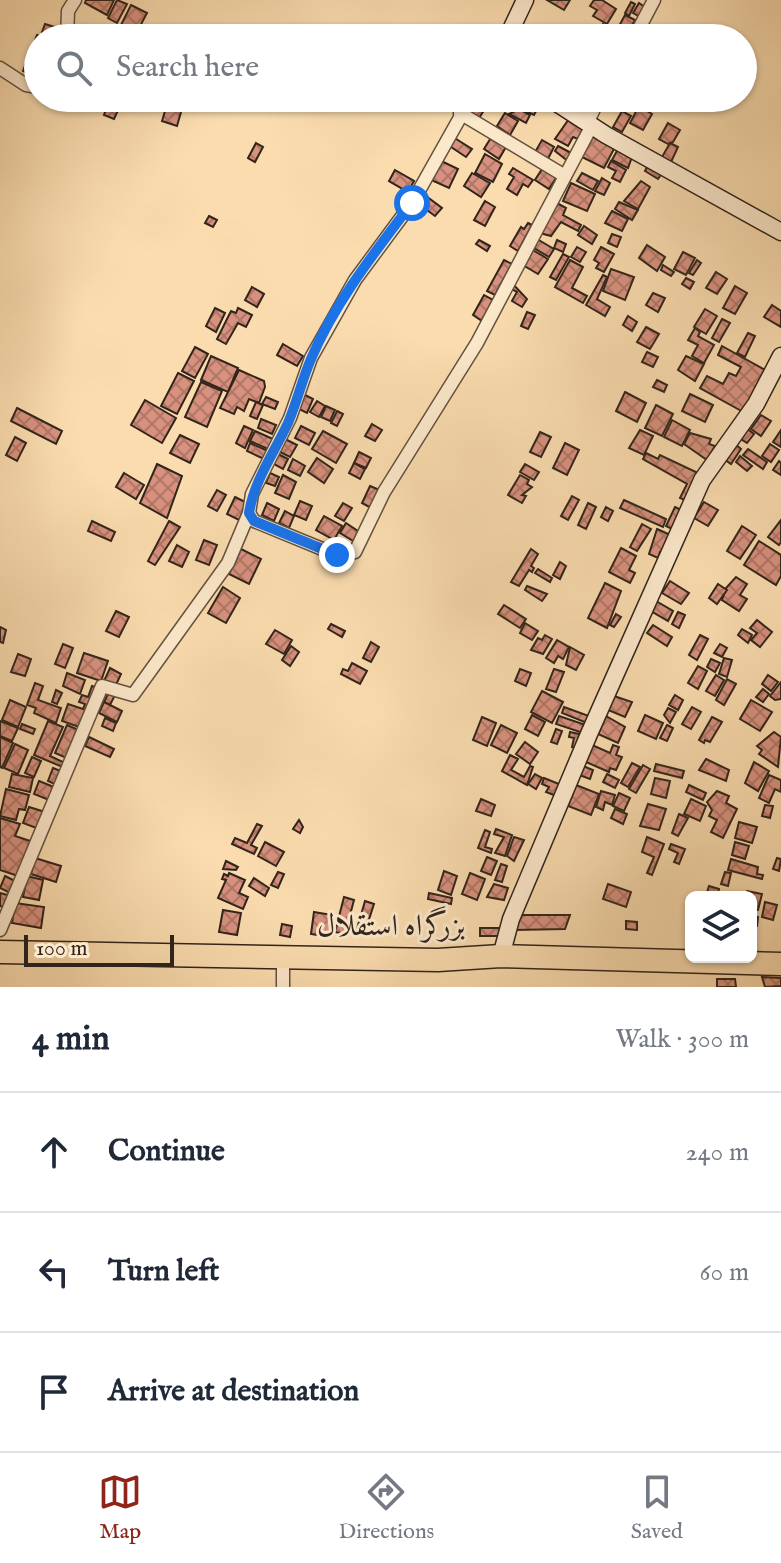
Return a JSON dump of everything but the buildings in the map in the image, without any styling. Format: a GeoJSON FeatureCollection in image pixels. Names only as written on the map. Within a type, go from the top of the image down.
{"type":"FeatureCollection","features":[{"type":"Feature","properties":{"kind":"highway","name":"بزرگراه استقلال"},"geometry":{"type":"LineString","coordinates":[[0,952],[438,960],[501,956],[781,964]]}},
{"type":"Feature","properties":{"kind":"street"},"geometry":{"type":"LineString","coordinates":[[68,24],[68,11],[75,0]]}},
{"type":"Feature","properties":{"kind":"street"},"geometry":{"type":"LineString","coordinates":[[514,24],[525,0]]}},
{"type":"Feature","properties":{"kind":"street"},"geometry":{"type":"LineString","coordinates":[[641,24],[654,0]]}},
{"type":"Feature","properties":{"kind":"street"},"geometry":{"type":"LineString","coordinates":[[0,68],[24,84]]}},
{"type":"Feature","properties":{"kind":"street"},"geometry":{"type":"LineString","coordinates":[[572,112],[635,152],[781,232]]}},
{"type":"Feature","properties":{"kind":"street"},"geometry":{"type":"LineString","coordinates":[[249,513],[254,521],[337,555],[355,552],[363,542],[384,492],[477,343],[590,129],[588,122],[593,112]]}},
{"type":"Feature","properties":{"kind":"street"},"geometry":{"type":"LineString","coordinates":[[0,930],[102,686],[133,695],[228,563],[249,513],[252,494],[290,418],[311,358],[355,280],[412,203],[460,113],[565,176]]}},
{"type":"Feature","properties":{"kind":"street"},"geometry":{"type":"LineString","coordinates":[[501,956],[511,919],[594,721],[702,480],[756,404],[781,356]]}},
{"type":"Feature","properties":{"kind":"street"},"geometry":{"type":"LineString","coordinates":[[283,957],[283,987]]}},
{"type":"Feature","properties":{"kind":"route"},"geometry":{"type":"LineString","coordinates":[[337,555],[254,521],[249,513],[252,494],[290,418],[311,358],[334,316],[355,280],[412,203]]}}]}
